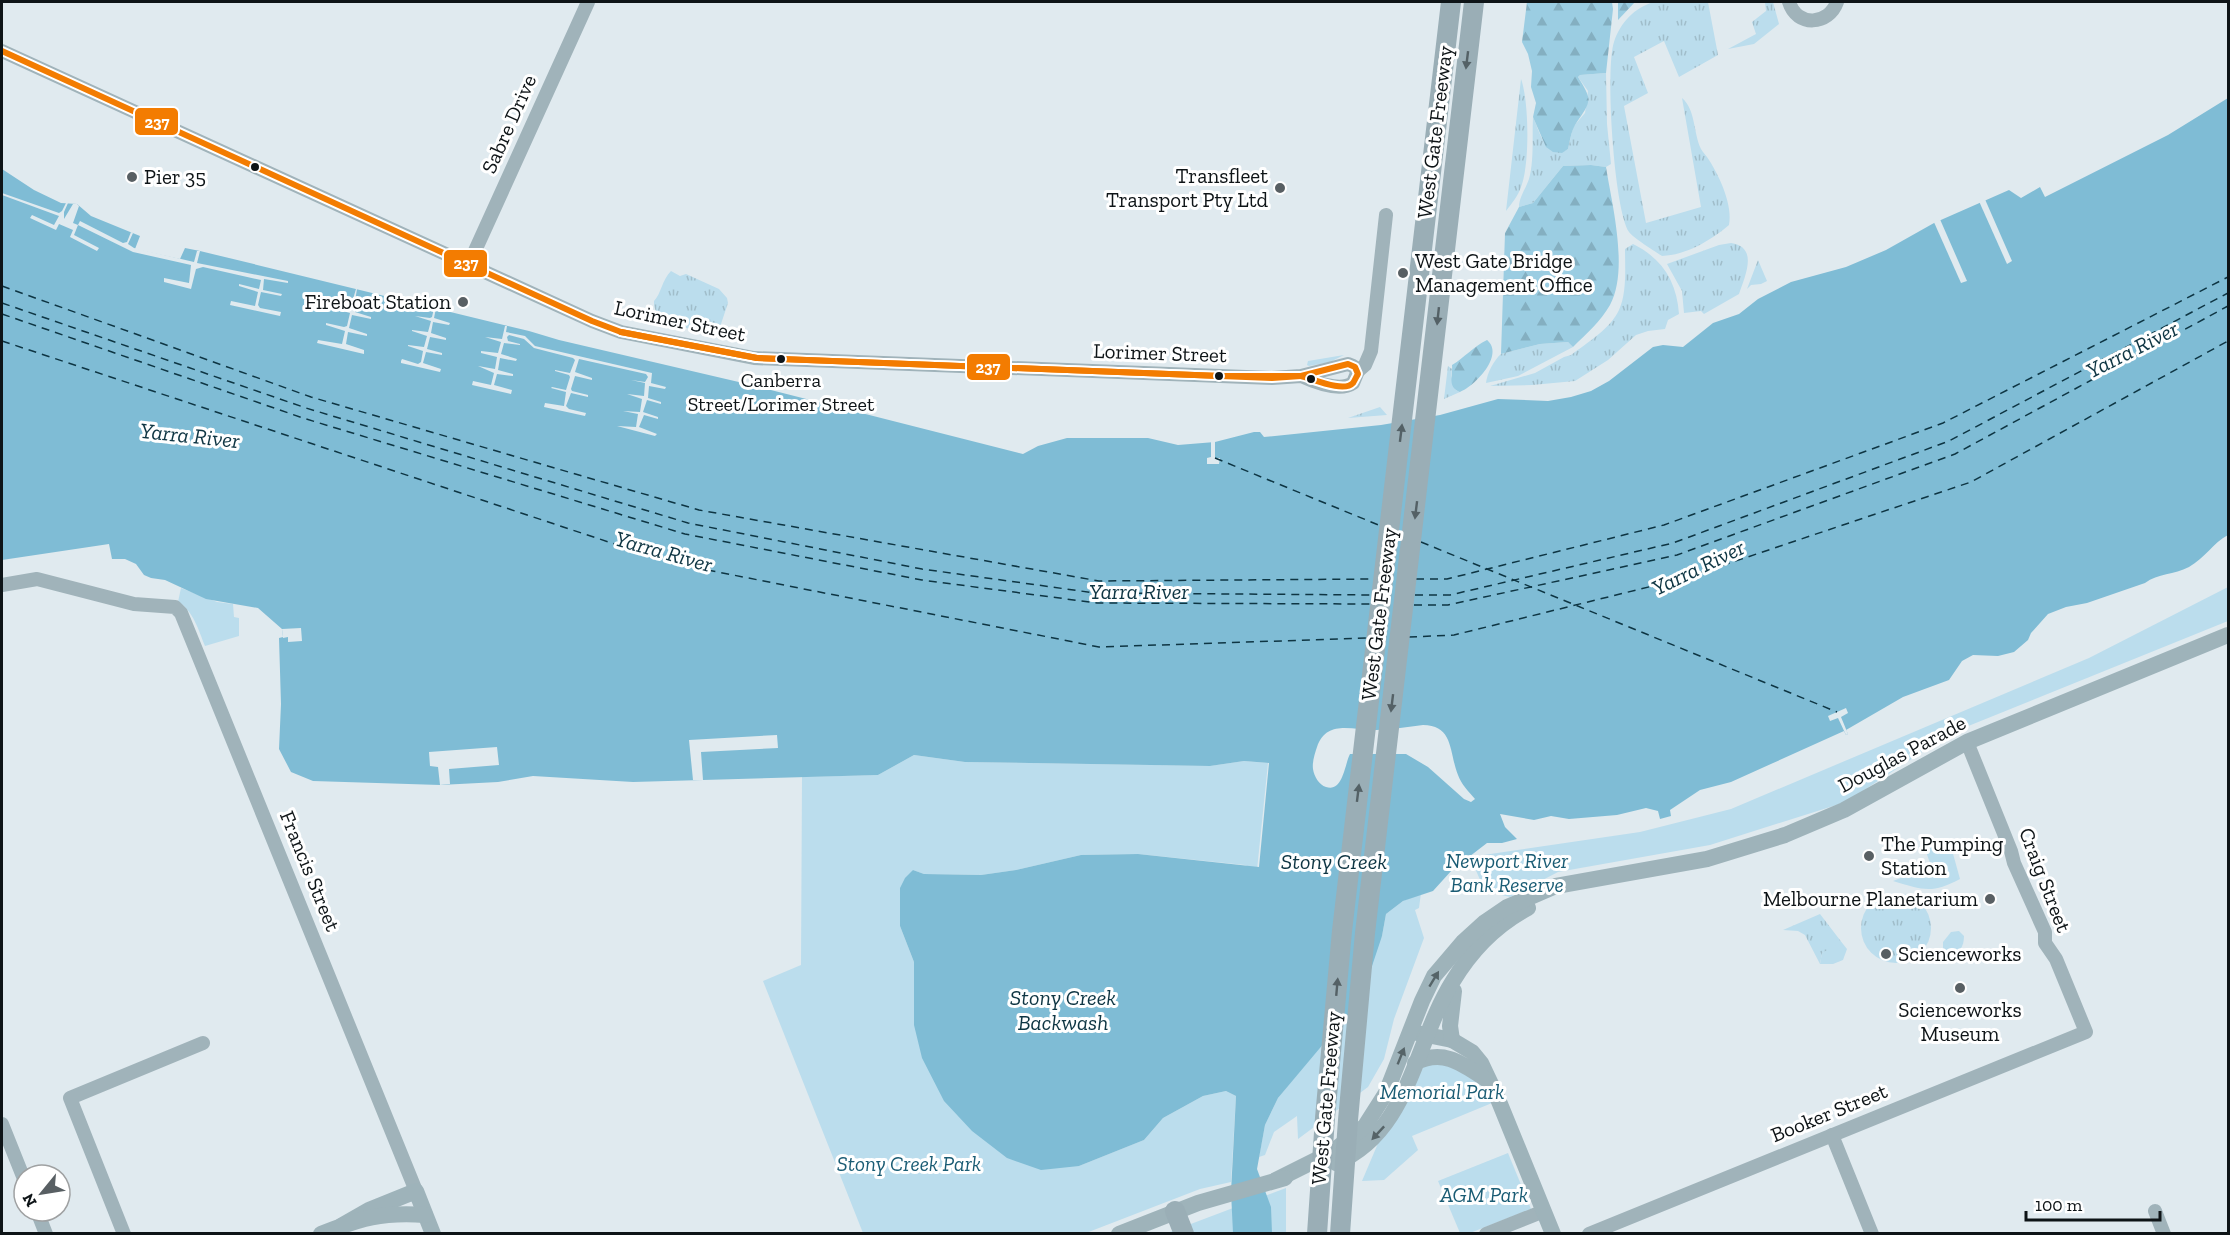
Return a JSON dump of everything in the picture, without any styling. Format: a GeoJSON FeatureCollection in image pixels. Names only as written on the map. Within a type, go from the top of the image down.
{"type":"FeatureCollection","features":[{"type":"Feature","properties":{"kind":"highway","name":"West Gate Freeway"},"geometry":{"type":"LineString","coordinates":[[1317,1233],[1342,931],[1451,2]]}},
{"type":"Feature","properties":{"kind":"highway","name":"West Gate Freeway"},"geometry":{"type":"LineString","coordinates":[[1340,1233],[1366,922],[1474,2]]}},
{"type":"Feature","properties":{"kind":"highway"},"geometry":{"type":"LineString","coordinates":[[1176,1211],[1184,1233]]}},
{"type":"Feature","properties":{"kind":"main road","name":"Douglas Parade"},"geometry":{"type":"LineString","coordinates":[[1119,1233],[1225,1195],[1334,1164],[1351,1156],[1368,1143],[1391,1116],[1404,1092],[1415,1064],[1434,976],[1454,950],[1502,910],[1556,886],[1707,859],[1785,835],[1844,810],[1967,742],[2229,635]]}},
{"type":"Feature","properties":{"kind":"main road","name":"Douglas Parade"},"geometry":{"type":"LineString","coordinates":[[1270,1182],[1332,1152],[1365,1126],[1449,987],[1491,934],[1535,903],[1586,881]]}},
{"type":"Feature","properties":{"kind":"main road"},"geometry":{"type":"LineString","coordinates":[[1452,1040],[1450,1030],[1452,1000],[1456,984],[1466,963]]}},
{"type":"Feature","properties":{"kind":"main road"},"geometry":{"type":"LineString","coordinates":[[1421,1036],[1452,1040],[1477,1057],[1553,1233]]}},
{"type":"Feature","properties":{"kind":"main road"},"geometry":{"type":"LineString","coordinates":[[1421,1036],[1458,1053],[1489,1083]]}},
{"type":"Feature","properties":{"kind":"main road"},"geometry":{"type":"LineString","coordinates":[[1415,1064],[1433,1057],[1450,1058],[1489,1083]]}},
{"type":"Feature","properties":{"kind":"main road","name":"Francis Street"},"geometry":{"type":"LineString","coordinates":[[416,1191],[433,1233]]}},
{"type":"Feature","properties":{"kind":"main road"},"geometry":{"type":"LineString","coordinates":[[341,1226],[369,1210],[416,1191]]}},
{"type":"Feature","properties":{"kind":"main road"},"geometry":{"type":"LineString","coordinates":[[321,1233],[387,1213],[425,1215]]}},
{"type":"Feature","properties":{"kind":"street","name":"Sabre Drive"},"geometry":{"type":"LineString","coordinates":[[469,264],[588,2]]}},
{"type":"Feature","properties":{"kind":"street"},"geometry":{"type":"LineString","coordinates":[[1789,2],[1799,17],[1813,21],[1828,16],[1834,10],[1837,2]]}},
{"type":"Feature","properties":{"kind":"street","name":"Lorimer Street"},"geometry":{"type":"LineString","coordinates":[[2,51],[610,329],[754,358],[1204,376],[1301,376],[1351,368],[1353,383],[1345,387],[1301,376]]}},
{"type":"Feature","properties":{"kind":"street"},"geometry":{"type":"LineString","coordinates":[[1351,368],[1365,365],[1370,354],[1386,215]]}},
{"type":"Feature","properties":{"kind":"street","name":"Francis Street"},"geometry":{"type":"LineString","coordinates":[[2,585],[37,579],[134,604],[175,607],[182,613],[416,1191]]}},
{"type":"Feature","properties":{"kind":"street","name":"Craig Street"},"geometry":{"type":"LineString","coordinates":[[1967,742],[2011,850],[2014,863],[2044,932],[2045,943],[2056,959],[2086,1032]]}},
{"type":"Feature","properties":{"kind":"street","name":"Booker Street"},"geometry":{"type":"LineString","coordinates":[[1589,1233],[2086,1032]]}},
{"type":"Feature","properties":{"kind":"street"},"geometry":{"type":"LineString","coordinates":[[124,1233],[70,1098],[202,1043]]}},
{"type":"Feature","properties":{"kind":"street"},"geometry":{"type":"LineString","coordinates":[[2,1124],[18,1163]]}},
{"type":"Feature","properties":{"kind":"street"},"geometry":{"type":"LineString","coordinates":[[1832,1135],[1872,1233]]}},
{"type":"Feature","properties":{"kind":"street"},"geometry":{"type":"LineString","coordinates":[[1486,1233],[1544,1211]]}},
{"type":"Feature","properties":{"kind":"street"},"geometry":{"type":"LineString","coordinates":[[2155,1211],[2164,1233]]}},
{"type":"Feature","properties":{"kind":"green space"},"geometry":{"type":"Polygon","coordinates":[[[1527,2],[1612,2],[1606,73],[1578,77],[1588,97],[1588,102],[1574,128],[1568,149],[1562,153],[1553,152],[1546,147],[1533,117],[1536,103],[1531,87],[1532,71],[1522,42],[1527,2]]]}},
{"type":"Feature","properties":{"kind":"green space"},"geometry":{"type":"Polygon","coordinates":[[[1618,2],[1635,2],[1618,20],[1618,2]]]}},
{"type":"Feature","properties":{"kind":"green space"},"geometry":{"type":"Polygon","coordinates":[[[1708,2],[1718,55],[1679,77],[1664,41],[1634,57],[1648,93],[1624,106],[1646,223],[1701,207],[1682,98],[1690,109],[1701,149],[1721,183],[1730,217],[1729,225],[1706,242],[1680,253],[1662,256],[1629,232],[1624,218],[1615,169],[1610,79],[1614,42],[1624,22],[1647,4],[1708,2]]]}},
{"type":"Feature","properties":{"kind":"green space"},"geometry":{"type":"Polygon","coordinates":[[[1765,2],[1773,2],[1779,24],[1754,44],[1728,49],[1756,34],[1752,22],[1766,11],[1765,2]]]}},
{"type":"Feature","properties":{"kind":"green space"},"geometry":{"type":"Polygon","coordinates":[[[1606,73],[1611,164],[1606,167],[1563,166],[1533,203],[1519,207],[1531,168],[1533,117],[1549,149],[1560,152],[1568,149],[1573,127],[1585,113],[1588,91],[1578,77],[1606,73]]]}},
{"type":"Feature","properties":{"kind":"green space"},"geometry":{"type":"Polygon","coordinates":[[[1521,79],[1527,117],[1526,164],[1520,190],[1506,211],[1521,79]]]}},
{"type":"Feature","properties":{"kind":"green space"},"geometry":{"type":"Polygon","coordinates":[[[1563,166],[1606,167],[1615,218],[1619,256],[1618,274],[1616,291],[1610,305],[1598,322],[1573,347],[1568,342],[1540,344],[1501,354],[1505,233],[1519,207],[1533,203],[1563,166]]]}},
{"type":"Feature","properties":{"kind":"green space"},"geometry":{"type":"Polygon","coordinates":[[[1731,243],[1745,250],[1747,256],[1748,263],[1739,294],[1704,314],[1701,311],[1684,313],[1682,291],[1667,264],[1719,245],[1731,243]]]}},
{"type":"Feature","properties":{"kind":"green space"},"geometry":{"type":"Polygon","coordinates":[[[1633,244],[1652,256],[1671,281],[1678,302],[1679,314],[1668,320],[1665,329],[1636,335],[1608,360],[1575,381],[1490,386],[1535,373],[1571,355],[1605,329],[1615,317],[1622,303],[1625,249],[1633,244]]]}},
{"type":"Feature","properties":{"kind":"green space"},"geometry":{"type":"Polygon","coordinates":[[[1758,260],[1767,281],[1751,285],[1747,289],[1758,260]]]}},
{"type":"Feature","properties":{"kind":"green space"},"geometry":{"type":"Polygon","coordinates":[[[671,271],[680,276],[686,274],[719,289],[727,298],[728,303],[718,333],[678,326],[660,317],[655,310],[654,301],[671,271]]]}},
{"type":"Feature","properties":{"kind":"green space"},"geometry":{"type":"Polygon","coordinates":[[[1487,340],[1492,346],[1492,354],[1486,369],[1466,389],[1460,392],[1456,390],[1452,384],[1452,365],[1487,340]]]}},
{"type":"Feature","properties":{"kind":"green space"},"geometry":{"type":"Polygon","coordinates":[[[1568,342],[1573,347],[1518,376],[1486,383],[1491,367],[1501,354],[1540,344],[1568,342]]]}},
{"type":"Feature","properties":{"kind":"green space"},"geometry":{"type":"Polygon","coordinates":[[[1344,355],[1330,362],[1307,365],[1308,361],[1344,355]]]}},
{"type":"Feature","properties":{"kind":"green space"},"geometry":{"type":"Polygon","coordinates":[[[1448,366],[1452,369],[1451,376],[1456,390],[1460,392],[1444,399],[1448,366]]]}},
{"type":"Feature","properties":{"kind":"green space"},"geometry":{"type":"Polygon","coordinates":[[[1380,407],[1387,415],[1348,418],[1380,407]]]}},
{"type":"Feature","properties":{"kind":"green space","name":"Newport River Bank Reserve"},"geometry":{"type":"Polygon","coordinates":[[[2228,587],[2228,621],[1951,733],[1846,802],[1710,845],[1558,872],[1510,897],[1485,891],[1470,857],[1640,832],[1731,809],[2089,658],[2228,587]]]}},
{"type":"Feature","properties":{"kind":"green space"},"geometry":{"type":"Polygon","coordinates":[[[181,588],[217,602],[233,604],[234,617],[239,618],[239,636],[205,646],[192,615],[178,602],[181,588]]]}},
{"type":"Feature","properties":{"kind":"green space","name":"Stony Creek Park"},"geometry":{"type":"Polygon","coordinates":[[[914,755],[965,762],[1210,766],[1244,761],[1268,763],[1257,870],[1245,865],[1138,854],[1081,855],[1016,870],[981,875],[924,874],[913,870],[900,926],[914,962],[915,992],[1079,1166],[1144,1140],[1163,1118],[1203,1096],[1226,1091],[1236,1096],[1231,1182],[1200,1189],[1086,1233],[863,1233],[763,981],[801,965],[802,777],[878,775],[914,755]]]}},
{"type":"Feature","properties":{"kind":"green space"},"geometry":{"type":"Polygon","coordinates":[[[1934,842],[1952,850],[1960,879],[1934,889],[1912,887],[1893,881],[1931,866],[1923,843],[1934,842]]]}},
{"type":"Feature","properties":{"kind":"green space"},"geometry":{"type":"Polygon","coordinates":[[[1421,893],[1419,908],[1415,910],[1424,938],[1394,1019],[1384,1059],[1368,1087],[1298,1139],[1297,1116],[1274,1132],[1265,1155],[1259,1157],[1265,1125],[1278,1098],[1314,1053],[1382,936],[1386,914],[1403,901],[1421,893]]]}},
{"type":"Feature","properties":{"kind":"green space"},"geometry":{"type":"Polygon","coordinates":[[[1903,893],[1916,899],[1925,908],[1929,914],[1931,928],[1929,942],[1921,953],[1910,961],[1889,963],[1871,953],[1863,942],[1861,921],[1871,903],[1882,895],[1903,893]]]}},
{"type":"Feature","properties":{"kind":"green space"},"geometry":{"type":"Polygon","coordinates":[[[1820,914],[1843,944],[1822,953],[1820,964],[1805,935],[1798,931],[1783,930],[1820,914]]]}},
{"type":"Feature","properties":{"kind":"green space"},"geometry":{"type":"Polygon","coordinates":[[[1959,931],[1964,936],[1962,946],[1950,958],[1943,952],[1943,942],[1951,932],[1959,931]]]}},
{"type":"Feature","properties":{"kind":"green space"},"geometry":{"type":"Polygon","coordinates":[[[1843,944],[1847,949],[1843,960],[1833,964],[1820,964],[1822,953],[1843,944]]]}},
{"type":"Feature","properties":{"kind":"green space","name":"Memorial Park"},"geometry":{"type":"Polygon","coordinates":[[[1439,1062],[1464,1073],[1477,1082],[1492,1103],[1412,1136],[1418,1150],[1384,1180],[1362,1181],[1379,1141],[1426,1063],[1439,1062]]]}},
{"type":"Feature","properties":{"kind":"green space","name":"AGM Park"},"geometry":{"type":"Polygon","coordinates":[[[1508,1153],[1531,1209],[1470,1233],[1460,1233],[1438,1181],[1508,1153]]]}},
{"type":"Feature","properties":{"kind":"green space"},"geometry":{"type":"Polygon","coordinates":[[[1286,1188],[1286,1233],[1167,1233],[1286,1188]]]}},
{"type":"Feature","properties":{"kind":"water"},"geometry":{"type":"Polygon","coordinates":[[[2228,98],[2228,535],[2189,567],[2155,577],[2145,583],[2087,603],[2066,607],[2048,614],[2031,633],[2028,640],[2014,652],[1998,656],[1973,655],[1962,661],[1949,680],[1903,697],[1846,730],[1848,734],[1846,735],[1844,731],[1731,782],[1700,790],[1670,810],[1671,816],[1660,819],[1658,811],[1646,808],[1617,815],[1569,819],[1551,816],[1534,820],[1500,814],[1505,827],[1517,839],[1502,843],[1487,843],[1452,870],[1433,891],[1403,901],[1386,914],[1382,936],[1361,999],[1278,1098],[1265,1125],[1257,1169],[1271,1207],[1272,1233],[1233,1233],[1231,1192],[1236,1096],[1226,1091],[1203,1096],[1163,1118],[1144,1140],[1079,1166],[1041,1170],[1007,1158],[972,1131],[944,1101],[922,1058],[914,1025],[914,962],[900,926],[900,888],[905,878],[913,870],[924,874],[981,875],[1016,870],[1081,855],[1138,854],[1259,867],[1269,763],[1244,761],[1210,766],[965,762],[914,755],[878,775],[633,782],[533,776],[498,782],[440,785],[313,781],[291,772],[279,749],[281,704],[279,638],[283,637],[282,629],[258,608],[206,599],[165,580],[144,575],[136,564],[125,559],[112,559],[109,544],[2,560],[2,169],[34,190],[61,203],[77,204],[91,216],[140,236],[135,249],[180,259],[185,248],[200,251],[743,383],[1023,454],[1038,446],[1067,438],[1148,438],[1178,445],[1215,442],[1254,432],[1260,432],[1264,437],[1381,425],[1440,415],[1498,399],[1548,401],[1571,397],[1591,391],[1609,381],[1653,347],[1663,345],[1683,347],[1713,323],[1739,314],[1758,299],[1791,282],[1846,267],[1886,250],[1934,223],[2009,190],[2021,198],[2040,187],[2045,197],[2168,135],[2228,98]],[[1433,726],[1377,730],[1334,729],[1327,732],[1317,747],[1313,763],[1314,774],[1321,784],[1332,788],[1340,782],[1350,754],[1406,754],[1428,767],[1464,799],[1471,802],[1475,799],[1459,778],[1449,742],[1440,730],[1433,726]]]}},
{"type":"Feature","properties":{"kind":"pier"},"geometry":{"type":"Polygon","coordinates":[[[2,193],[59,213],[68,203],[64,219],[73,204],[77,204],[79,206],[73,223],[78,225],[74,235],[99,248],[97,251],[70,237],[73,230],[59,224],[56,230],[30,218],[32,215],[54,225],[59,216],[2,195],[2,193]]]}},
{"type":"Feature","properties":{"kind":"pier"},"geometry":{"type":"Polygon","coordinates":[[[1984,197],[2012,261],[2007,264],[1978,199],[1984,197]]]}},
{"type":"Feature","properties":{"kind":"pier"},"geometry":{"type":"Polygon","coordinates":[[[1939,217],[1967,281],[1961,283],[1933,220],[1939,217]]]}},
{"type":"Feature","properties":{"kind":"pier"},"geometry":{"type":"Polygon","coordinates":[[[80,221],[123,243],[127,242],[131,232],[133,233],[128,244],[134,248],[194,262],[197,251],[200,251],[197,263],[288,281],[288,283],[264,279],[263,290],[282,294],[281,296],[261,292],[258,305],[260,308],[281,312],[280,316],[230,305],[231,301],[255,306],[258,292],[239,286],[239,284],[259,289],[261,280],[203,267],[196,269],[191,289],[164,282],[164,278],[189,283],[191,265],[133,252],[78,225],[80,221]]]}},
{"type":"Feature","properties":{"kind":"pier"},"geometry":{"type":"Polygon","coordinates":[[[356,289],[355,301],[374,307],[355,305],[355,312],[371,317],[371,319],[352,315],[349,328],[367,334],[367,336],[348,332],[346,344],[364,350],[364,354],[317,343],[318,340],[342,344],[345,331],[326,325],[326,323],[347,326],[350,313],[332,308],[332,306],[348,310],[352,303],[334,298],[334,296],[353,299],[356,289]]]}},
{"type":"Feature","properties":{"kind":"pier"},"geometry":{"type":"Polygon","coordinates":[[[436,308],[434,318],[450,323],[449,325],[433,322],[431,333],[446,338],[446,340],[430,337],[427,349],[442,353],[442,355],[426,352],[423,363],[441,369],[440,372],[401,363],[402,359],[418,364],[421,362],[423,351],[408,345],[424,347],[427,336],[412,330],[428,332],[431,321],[415,316],[430,318],[436,308]]]}},
{"type":"Feature","properties":{"kind":"pier"},"geometry":{"type":"Polygon","coordinates":[[[505,326],[507,326],[506,332],[525,336],[535,346],[652,373],[651,383],[666,387],[665,389],[649,386],[648,398],[661,402],[661,404],[647,400],[643,412],[658,417],[658,419],[644,415],[639,427],[657,434],[655,436],[617,426],[636,427],[638,414],[623,411],[640,412],[642,399],[627,394],[644,396],[645,383],[631,380],[645,382],[648,377],[646,374],[579,359],[575,372],[592,378],[592,380],[575,376],[571,389],[588,395],[588,397],[571,393],[566,406],[569,409],[586,413],[585,416],[544,407],[545,403],[564,406],[566,392],[551,388],[566,390],[570,377],[555,370],[570,373],[575,360],[534,348],[524,339],[509,335],[508,341],[520,345],[504,343],[501,354],[517,359],[516,361],[500,358],[498,370],[513,374],[513,376],[497,374],[494,385],[512,390],[511,394],[472,385],[473,381],[491,385],[494,373],[478,366],[495,369],[497,357],[481,353],[481,351],[498,353],[501,342],[485,337],[502,339],[505,326]]]}},
{"type":"Feature","properties":{"kind":"pier"},"geometry":{"type":"Polygon","coordinates":[[[1211,441],[1215,441],[1215,458],[1220,458],[1219,464],[1207,464],[1207,458],[1211,457],[1211,441]]]}},
{"type":"Feature","properties":{"kind":"pier"},"geometry":{"type":"Polygon","coordinates":[[[301,628],[302,641],[288,642],[288,637],[283,638],[282,629],[301,628]]]}},
{"type":"Feature","properties":{"kind":"pier"},"geometry":{"type":"Polygon","coordinates":[[[1846,708],[1848,713],[1841,717],[1848,734],[1846,735],[1838,718],[1830,721],[1828,716],[1846,708]]]}},
{"type":"Feature","properties":{"kind":"pier"},"geometry":{"type":"Polygon","coordinates":[[[777,735],[778,748],[701,752],[703,780],[693,780],[689,740],[777,735]]]}},
{"type":"Feature","properties":{"kind":"pier"},"geometry":{"type":"Polygon","coordinates":[[[497,747],[499,765],[449,769],[450,784],[440,785],[438,767],[430,766],[429,752],[497,747]]]}},
{"type":"Feature","properties":{"kind":"ferry route"},"geometry":{"type":"LineString","coordinates":[[1416,579],[1447,579],[1664,525],[1943,423],[2228,277]]}},
{"type":"Feature","properties":{"kind":"ferry route"},"geometry":{"type":"LineString","coordinates":[[2,286],[311,397],[699,510],[1099,581],[1375,579]]}},
{"type":"Feature","properties":{"kind":"ferry route"},"geometry":{"type":"LineString","coordinates":[[1415,595],[1450,595],[1673,543],[1949,441],[2228,293]]}},
{"type":"Feature","properties":{"kind":"ferry route"},"geometry":{"type":"LineString","coordinates":[[2,303],[306,408],[688,523],[922,569],[1095,593],[1374,595]]}},
{"type":"Feature","properties":{"kind":"ferry route"},"geometry":{"type":"LineString","coordinates":[[1414,605],[1448,605],[1677,555],[1955,454],[2228,306]]}},
{"type":"Feature","properties":{"kind":"ferry route"},"geometry":{"type":"LineString","coordinates":[[2,314],[303,418],[685,534],[922,580],[1097,603],[1370,604]]}},
{"type":"Feature","properties":{"kind":"ferry route"},"geometry":{"type":"LineString","coordinates":[[2,341],[672,563],[1099,647],[1368,638]]}},
{"type":"Feature","properties":{"kind":"ferry route"},"geometry":{"type":"LineString","coordinates":[[1409,637],[1454,635],[1685,578],[1971,482],[2228,341]]}},
{"type":"Feature","properties":{"kind":"ferry route"},"geometry":{"type":"LineString","coordinates":[[1215,458],[1381,526]]}},
{"type":"Feature","properties":{"kind":"ferry route"},"geometry":{"type":"LineString","coordinates":[[1421,542],[1837,712]]}},
{"type":"Feature","properties":{"kind":"transit line","name":"237"},"geometry":{"type":"LineString","coordinates":[[2,51],[592,321],[621,332]]}},
{"type":"Feature","properties":{"kind":"transit line","name":"237"},"geometry":{"type":"LineString","coordinates":[[621,332],[757,358]]}},
{"type":"Feature","properties":{"kind":"transit line","name":"237"},"geometry":{"type":"LineString","coordinates":[[621,332],[757,358]]}},
{"type":"Feature","properties":{"kind":"transit line","name":"237"},"geometry":{"type":"LineString","coordinates":[[757,358],[1220,376]]}},
{"type":"Feature","properties":{"kind":"transit line","name":"237"},"geometry":{"type":"LineString","coordinates":[[757,358],[1220,376]]}},
{"type":"Feature","properties":{"kind":"transit line","name":"237"},"geometry":{"type":"LineString","coordinates":[[1348,364],[1355,367],[1358,374],[1349,386],[1336,386],[1301,376],[1348,364]]}},
{"type":"Feature","properties":{"kind":"transit line","name":"237"},"geometry":{"type":"LineString","coordinates":[[1220,376],[1301,376]]}},
{"type":"Feature","properties":{"kind":"transit line","name":"237"},"geometry":{"type":"LineString","coordinates":[[1220,376],[1272,378],[1301,376]]}},
{"type":"Feature","properties":{"kind":"place","name":"Pier 35"},"geometry":{"type":"Point","coordinates":[132,177]}},
{"type":"Feature","properties":{"kind":"place","name":"Transfleet Transport Pty Ltd"},"geometry":{"type":"Point","coordinates":[1280,188]}},
{"type":"Feature","properties":{"kind":"place","name":"West Gate Bridge Management Office"},"geometry":{"type":"Point","coordinates":[1403,273]}},
{"type":"Feature","properties":{"kind":"place","name":"Fireboat Station"},"geometry":{"type":"Point","coordinates":[463,302]}},
{"type":"Feature","properties":{"kind":"place","name":"Canberra Street/Lorimer Street"},"geometry":{"type":"Point","coordinates":[781,359]}},
{"type":"Feature","properties":{"kind":"place","name":"The Pumping Station"},"geometry":{"type":"Point","coordinates":[1869,856]}},
{"type":"Feature","properties":{"kind":"place","name":"Melbourne Planetarium"},"geometry":{"type":"Point","coordinates":[1990,899]}},
{"type":"Feature","properties":{"kind":"place","name":"Scienceworks"},"geometry":{"type":"Point","coordinates":[1886,954]}},
{"type":"Feature","properties":{"kind":"place","name":"Scienceworks Museum"},"geometry":{"type":"Point","coordinates":[1960,988]}},
{"type":"Feature","properties":{"kind":"water label","name":"Yarra River"},"geometry":{"type":"Point","coordinates":[2132,349]}},
{"type":"Feature","properties":{"kind":"water label","name":"Yarra River"},"geometry":{"type":"Point","coordinates":[190,435]}},
{"type":"Feature","properties":{"kind":"water label","name":"Yarra River"},"geometry":{"type":"Point","coordinates":[664,551]}},
{"type":"Feature","properties":{"kind":"water label","name":"Yarra River"},"geometry":{"type":"Point","coordinates":[1698,567]}},
{"type":"Feature","properties":{"kind":"water label","name":"Yarra River"},"geometry":{"type":"Point","coordinates":[1139,591]}},
{"type":"Feature","properties":{"kind":"water label","name":"Stony Creek"},"geometry":{"type":"Point","coordinates":[1334,861]}},
{"type":"Feature","properties":{"kind":"water label","name":"Stony Creek Backwash"},"geometry":{"type":"Point","coordinates":[1063,1010]}}]}
